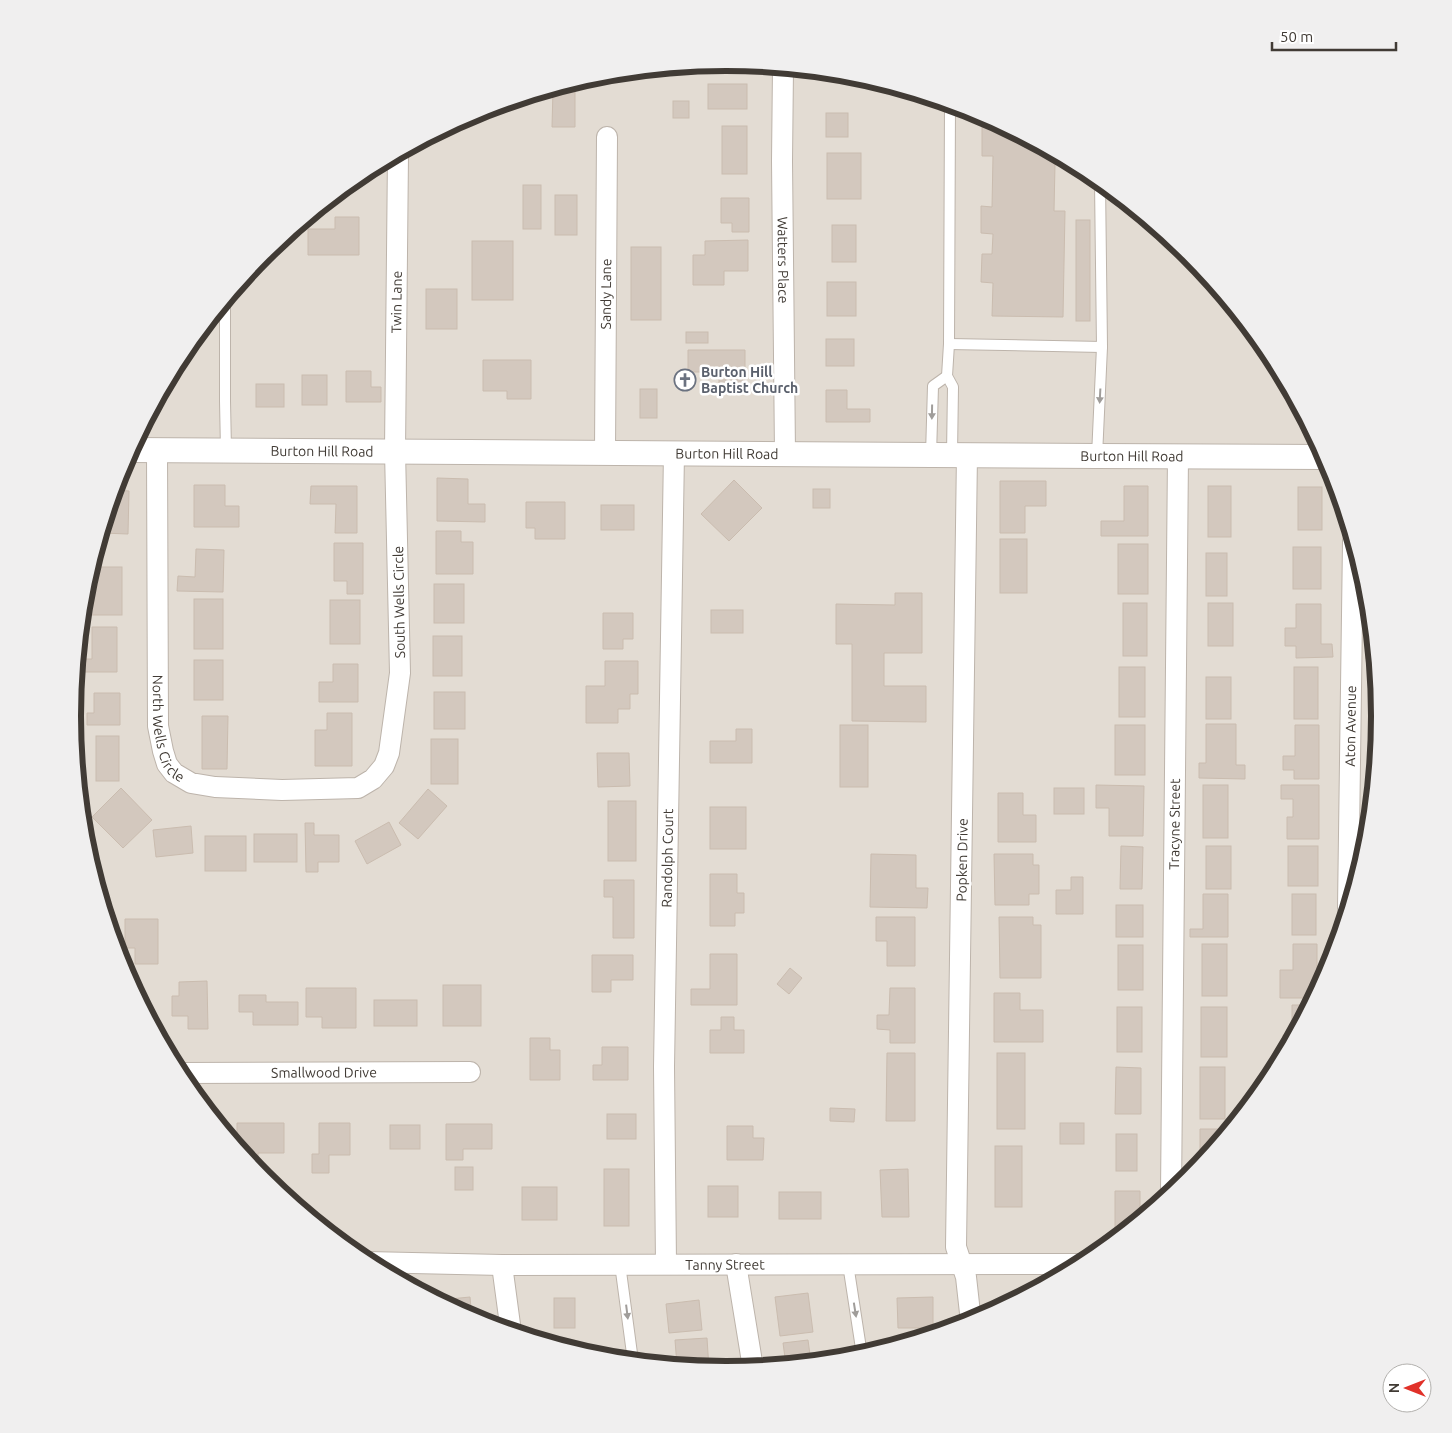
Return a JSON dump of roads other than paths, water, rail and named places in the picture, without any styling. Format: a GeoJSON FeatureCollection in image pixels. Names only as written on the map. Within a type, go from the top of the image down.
{"type":"FeatureCollection","features":[{"type":"Feature","properties":{"kind":"street","name":"Watters Place"},"geometry":{"type":"LineString","coordinates":[[783,74],[782,161],[786,454]]}},
{"type":"Feature","properties":{"kind":"street","name":"Sandy Lane"},"geometry":{"type":"LineString","coordinates":[[605,452],[607,137]]}},
{"type":"Feature","properties":{"kind":"street","name":"Twin Lane"},"geometry":{"type":"LineString","coordinates":[[395,451],[398,161]]}},
{"type":"Feature","properties":{"kind":"street","name":"Burton Hill Road"},"geometry":{"type":"LineString","coordinates":[[139,450],[1316,457]]}},
{"type":"Feature","properties":{"kind":"street","name":"North Wells Circle"},"geometry":{"type":"LineString","coordinates":[[157,450],[158,726],[167,764],[174,772],[191,782],[215,787],[282,790],[358,788],[373,780],[384,766],[389,753]]}},
{"type":"Feature","properties":{"kind":"street","name":"South Wells Circle"},"geometry":{"type":"LineString","coordinates":[[389,753],[400,674],[395,451]]}},
{"type":"Feature","properties":{"kind":"street","name":"Randolph Court"},"geometry":{"type":"LineString","coordinates":[[666,1264],[664,1067],[674,453]]}},
{"type":"Feature","properties":{"kind":"street","name":"Popken Drive"},"geometry":{"type":"LineString","coordinates":[[950,455],[956,1246],[966,1278],[970,1314]]}},
{"type":"Feature","properties":{"kind":"street","name":"Tracyne Street"},"geometry":{"type":"LineString","coordinates":[[1171,1183],[1178,456]]}},
{"type":"Feature","properties":{"kind":"street","name":"Aton Avenue"},"geometry":{"type":"LineString","coordinates":[[1348,886],[1353,565]]}},
{"type":"Feature","properties":{"kind":"street","name":"Smallwood Drive"},"geometry":{"type":"LineString","coordinates":[[188,1073],[470,1072]]}},
{"type":"Feature","properties":{"kind":"street"},"geometry":{"type":"LineString","coordinates":[[736,1264],[751,1361]]}},
{"type":"Feature","properties":{"kind":"street","name":"Tanny Street"},"geometry":{"type":"LineString","coordinates":[[387,1265],[1066,1264]]}},
{"type":"Feature","properties":{"kind":"street"},"geometry":{"type":"LineString","coordinates":[[502,1265],[510,1325]]}},
{"type":"Feature","properties":{"kind":"lane"},"geometry":{"type":"LineString","coordinates":[[950,111],[950,344],[947,376],[953,387],[950,455]]}},
{"type":"Feature","properties":{"kind":"lane"},"geometry":{"type":"LineString","coordinates":[[1097,456],[1102,347],[1100,192]]}},
{"type":"Feature","properties":{"kind":"lane"},"geometry":{"type":"LineString","coordinates":[[225,311],[224,401],[226,450]]}},
{"type":"Feature","properties":{"kind":"lane"},"geometry":{"type":"LineString","coordinates":[[950,344],[1102,347]]}},
{"type":"Feature","properties":{"kind":"lane"},"geometry":{"type":"LineString","coordinates":[[947,376],[933,386],[950,455]]}},
{"type":"Feature","properties":{"kind":"lane"},"geometry":{"type":"LineString","coordinates":[[620,1264],[632,1354]]}},
{"type":"Feature","properties":{"kind":"lane"},"geometry":{"type":"LineString","coordinates":[[848,1264],[861,1347]]}},
{"type":"Feature","properties":{"kind":"place","name":"Burton Hill Baptist Church"},"geometry":{"type":"Point","coordinates":[685,380]}}]}
